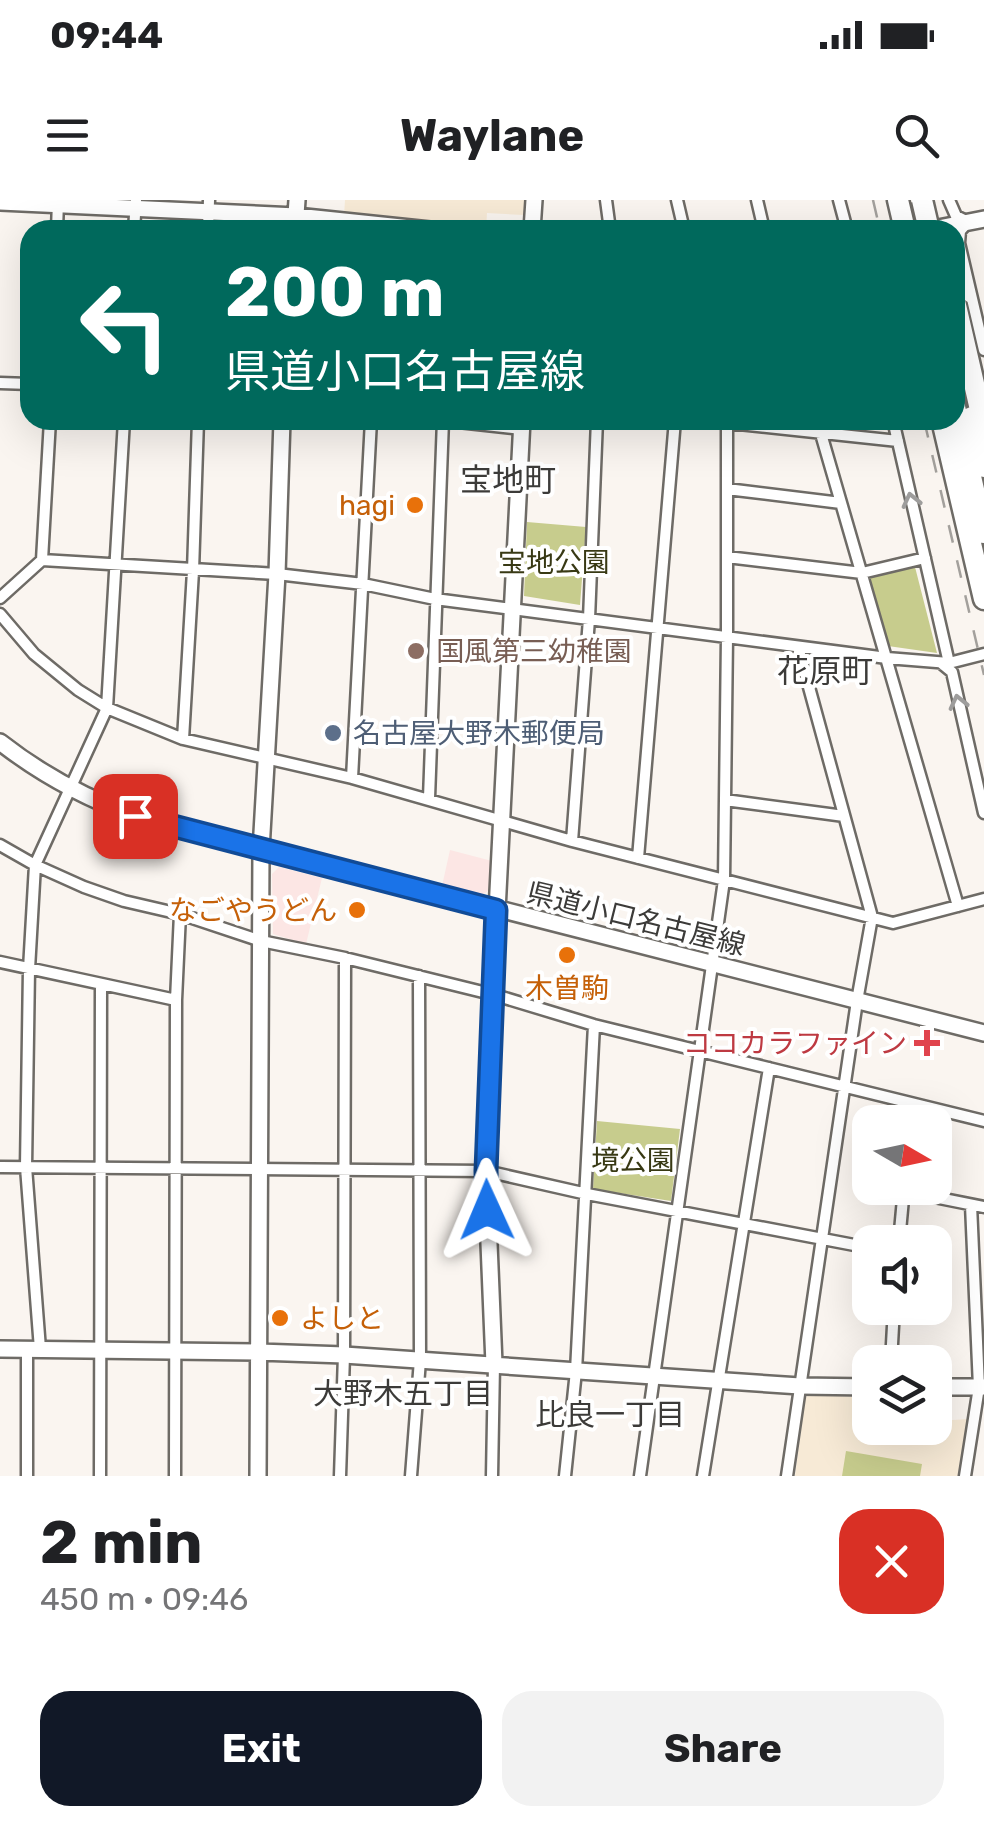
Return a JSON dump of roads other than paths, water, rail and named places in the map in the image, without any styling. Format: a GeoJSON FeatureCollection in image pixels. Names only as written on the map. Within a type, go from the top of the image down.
{"type":"FeatureCollection","features":[{"type":"Feature","properties":{"kind":"highway"},"geometry":{"type":"LineString","coordinates":[[965,306],[984,428]]}},
{"type":"Feature","properties":{"kind":"highway"},"geometry":{"type":"LineString","coordinates":[[965,385],[984,468]]}},
{"type":"Feature","properties":{"kind":"highway"},"geometry":{"type":"LineString","coordinates":[[949,430],[978,541]]}},
{"type":"Feature","properties":{"kind":"highway"},"geometry":{"type":"LineString","coordinates":[[949,430],[984,568]]}},
{"type":"Feature","properties":{"kind":"highway"},"geometry":{"type":"LineString","coordinates":[[959,430],[984,599]]}},
{"type":"Feature","properties":{"kind":"street"},"geometry":{"type":"LineString","coordinates":[[949,200],[956,216],[976,220]]}},
{"type":"Feature","properties":{"kind":"street"},"geometry":{"type":"LineString","coordinates":[[0,202],[209,206],[328,220]]}},
{"type":"Feature","properties":{"kind":"street"},"geometry":{"type":"LineString","coordinates":[[965,302],[984,350]]}},
{"type":"Feature","properties":{"kind":"street"},"geometry":{"type":"LineString","coordinates":[[0,598],[42,560],[49,430]]}},
{"type":"Feature","properties":{"kind":"street"},"geometry":{"type":"LineString","coordinates":[[27,1476],[34,1349],[26,1166],[28,969],[35,865],[107,708],[123,430]]}},
{"type":"Feature","properties":{"kind":"street"},"geometry":{"type":"LineString","coordinates":[[183,739],[198,430]]}},
{"type":"Feature","properties":{"kind":"street"},"geometry":{"type":"LineString","coordinates":[[258,1476],[261,850],[282,430]]}},
{"type":"Feature","properties":{"kind":"street"},"geometry":{"type":"LineString","coordinates":[[352,778],[371,430]]}},
{"type":"Feature","properties":{"kind":"street"},"geometry":{"type":"LineString","coordinates":[[429,798],[442,430]]}},
{"type":"Feature","properties":{"kind":"street"},"geometry":{"type":"LineString","coordinates":[[492,1476],[494,1364],[486,1171],[522,430]]}},
{"type":"Feature","properties":{"kind":"street"},"geometry":{"type":"LineString","coordinates":[[572,840],[588,618],[596,430]]}},
{"type":"Feature","properties":{"kind":"street"},"geometry":{"type":"LineString","coordinates":[[638,858],[674,430]]}},
{"type":"Feature","properties":{"kind":"street"},"geometry":{"type":"LineString","coordinates":[[640,1476],[724,880],[727,430]]}},
{"type":"Feature","properties":{"kind":"street"},"geometry":{"type":"LineString","coordinates":[[797,430],[898,441]]}},
{"type":"Feature","properties":{"kind":"street"},"geometry":{"type":"LineString","coordinates":[[819,430],[958,906]]}},
{"type":"Feature","properties":{"kind":"street"},"geometry":{"type":"LineString","coordinates":[[895,430],[945,663],[952,672],[984,813]]}},
{"type":"Feature","properties":{"kind":"street"},"geometry":{"type":"LineString","coordinates":[[727,489],[841,503]]}},
{"type":"Feature","properties":{"kind":"street"},"geometry":{"type":"LineString","coordinates":[[728,557],[862,573],[925,558]]}},
{"type":"Feature","properties":{"kind":"street"},"geometry":{"type":"LineString","coordinates":[[42,560],[277,574],[364,584],[435,599],[887,658],[945,663],[984,654]]}},
{"type":"Feature","properties":{"kind":"street"},"geometry":{"type":"LineString","coordinates":[[0,614],[34,654],[78,690],[107,708],[183,739],[429,798],[638,858],[872,918],[893,922],[984,899]]}},
{"type":"Feature","properties":{"kind":"street"},"geometry":{"type":"LineString","coordinates":[[787,1476],[872,918],[798,647]]}},
{"type":"Feature","properties":{"kind":"street","name":"県道小口名古屋線"},"geometry":{"type":"LineString","coordinates":[[0,742],[68,788],[135,816],[984,1033]]}},
{"type":"Feature","properties":{"kind":"street"},"geometry":{"type":"LineString","coordinates":[[725,800],[844,816]]}},
{"type":"Feature","properties":{"kind":"street"},"geometry":{"type":"LineString","coordinates":[[0,846],[111,896],[261,941],[495,995],[594,1025],[984,1122]]}},
{"type":"Feature","properties":{"kind":"street"},"geometry":{"type":"LineString","coordinates":[[175,1476],[176,1000],[180,914]]}},
{"type":"Feature","properties":{"kind":"street"},"geometry":{"type":"LineString","coordinates":[[340,1476],[345,958]]}},
{"type":"Feature","properties":{"kind":"street"},"geometry":{"type":"LineString","coordinates":[[0,962],[176,1000]]}},
{"type":"Feature","properties":{"kind":"street"},"geometry":{"type":"LineString","coordinates":[[411,1476],[420,1360],[419,976]]}},
{"type":"Feature","properties":{"kind":"street"},"geometry":{"type":"LineString","coordinates":[[100,1476],[101,984]]}},
{"type":"Feature","properties":{"kind":"street"},"geometry":{"type":"LineString","coordinates":[[565,1476],[576,1370],[594,1025]]}},
{"type":"Feature","properties":{"kind":"street"},"geometry":{"type":"LineString","coordinates":[[703,1476],[769,1068]]}},
{"type":"Feature","properties":{"kind":"street"},"geometry":{"type":"LineString","coordinates":[[0,1167],[486,1171],[852,1245]]}},
{"type":"Feature","properties":{"kind":"street"},"geometry":{"type":"LineString","coordinates":[[952,1200],[984,1208]]}},
{"type":"Feature","properties":{"kind":"street"},"geometry":{"type":"LineString","coordinates":[[965,1476],[982,1387],[980,1303],[971,1205]]}},
{"type":"Feature","properties":{"kind":"street"},"geometry":{"type":"LineString","coordinates":[[0,1348],[259,1352],[852,1387]]}},
{"type":"Feature","properties":{"kind":"street"},"geometry":{"type":"LineString","coordinates":[[952,1387],[982,1387]]}},
{"type":"Feature","properties":{"kind":"railway"},"geometry":{"type":"LineString","coordinates":[[873,200],[878,220]]}},
{"type":"Feature","properties":{"kind":"railway"},"geometry":{"type":"LineString","coordinates":[[926,430],[984,675]]}},
{"type":"Feature","properties":{"kind":"place","name":"hagi"},"geometry":{"type":"Point","coordinates":[415,505]}},
{"type":"Feature","properties":{"kind":"place","name":"国風第三幼稚園"},"geometry":{"type":"Point","coordinates":[416,651]}},
{"type":"Feature","properties":{"kind":"place","name":"名古屋大野木郵便局"},"geometry":{"type":"Point","coordinates":[333,733]}},
{"type":"Feature","properties":{"kind":"place","name":"なごやうどん"},"geometry":{"type":"Point","coordinates":[357,910]}},
{"type":"Feature","properties":{"kind":"place","name":"木曽駒"},"geometry":{"type":"Point","coordinates":[567,955]}},
{"type":"Feature","properties":{"kind":"place","name":"ココカラファイン"},"geometry":{"type":"Point","coordinates":[927,1043]}},
{"type":"Feature","properties":{"kind":"place","name":"よしと"},"geometry":{"type":"Point","coordinates":[280,1318]}},
{"type":"Feature","properties":{"kind":"district","name":"宝地町"},"geometry":{"type":"Point","coordinates":[508,480]}},
{"type":"Feature","properties":{"kind":"district","name":"花原町"},"geometry":{"type":"Point","coordinates":[825,671]}},
{"type":"Feature","properties":{"kind":"district","name":"大野木五丁目"},"geometry":{"type":"Point","coordinates":[403,1394]}},
{"type":"Feature","properties":{"kind":"district","name":"比良一丁目"},"geometry":{"type":"Point","coordinates":[610,1415]}},
{"type":"Feature","properties":{"kind":"park label","name":"宝地公園"},"geometry":{"type":"Point","coordinates":[554,562]}},
{"type":"Feature","properties":{"kind":"park label","name":"境公園"},"geometry":{"type":"Point","coordinates":[633,1160]}}]}
